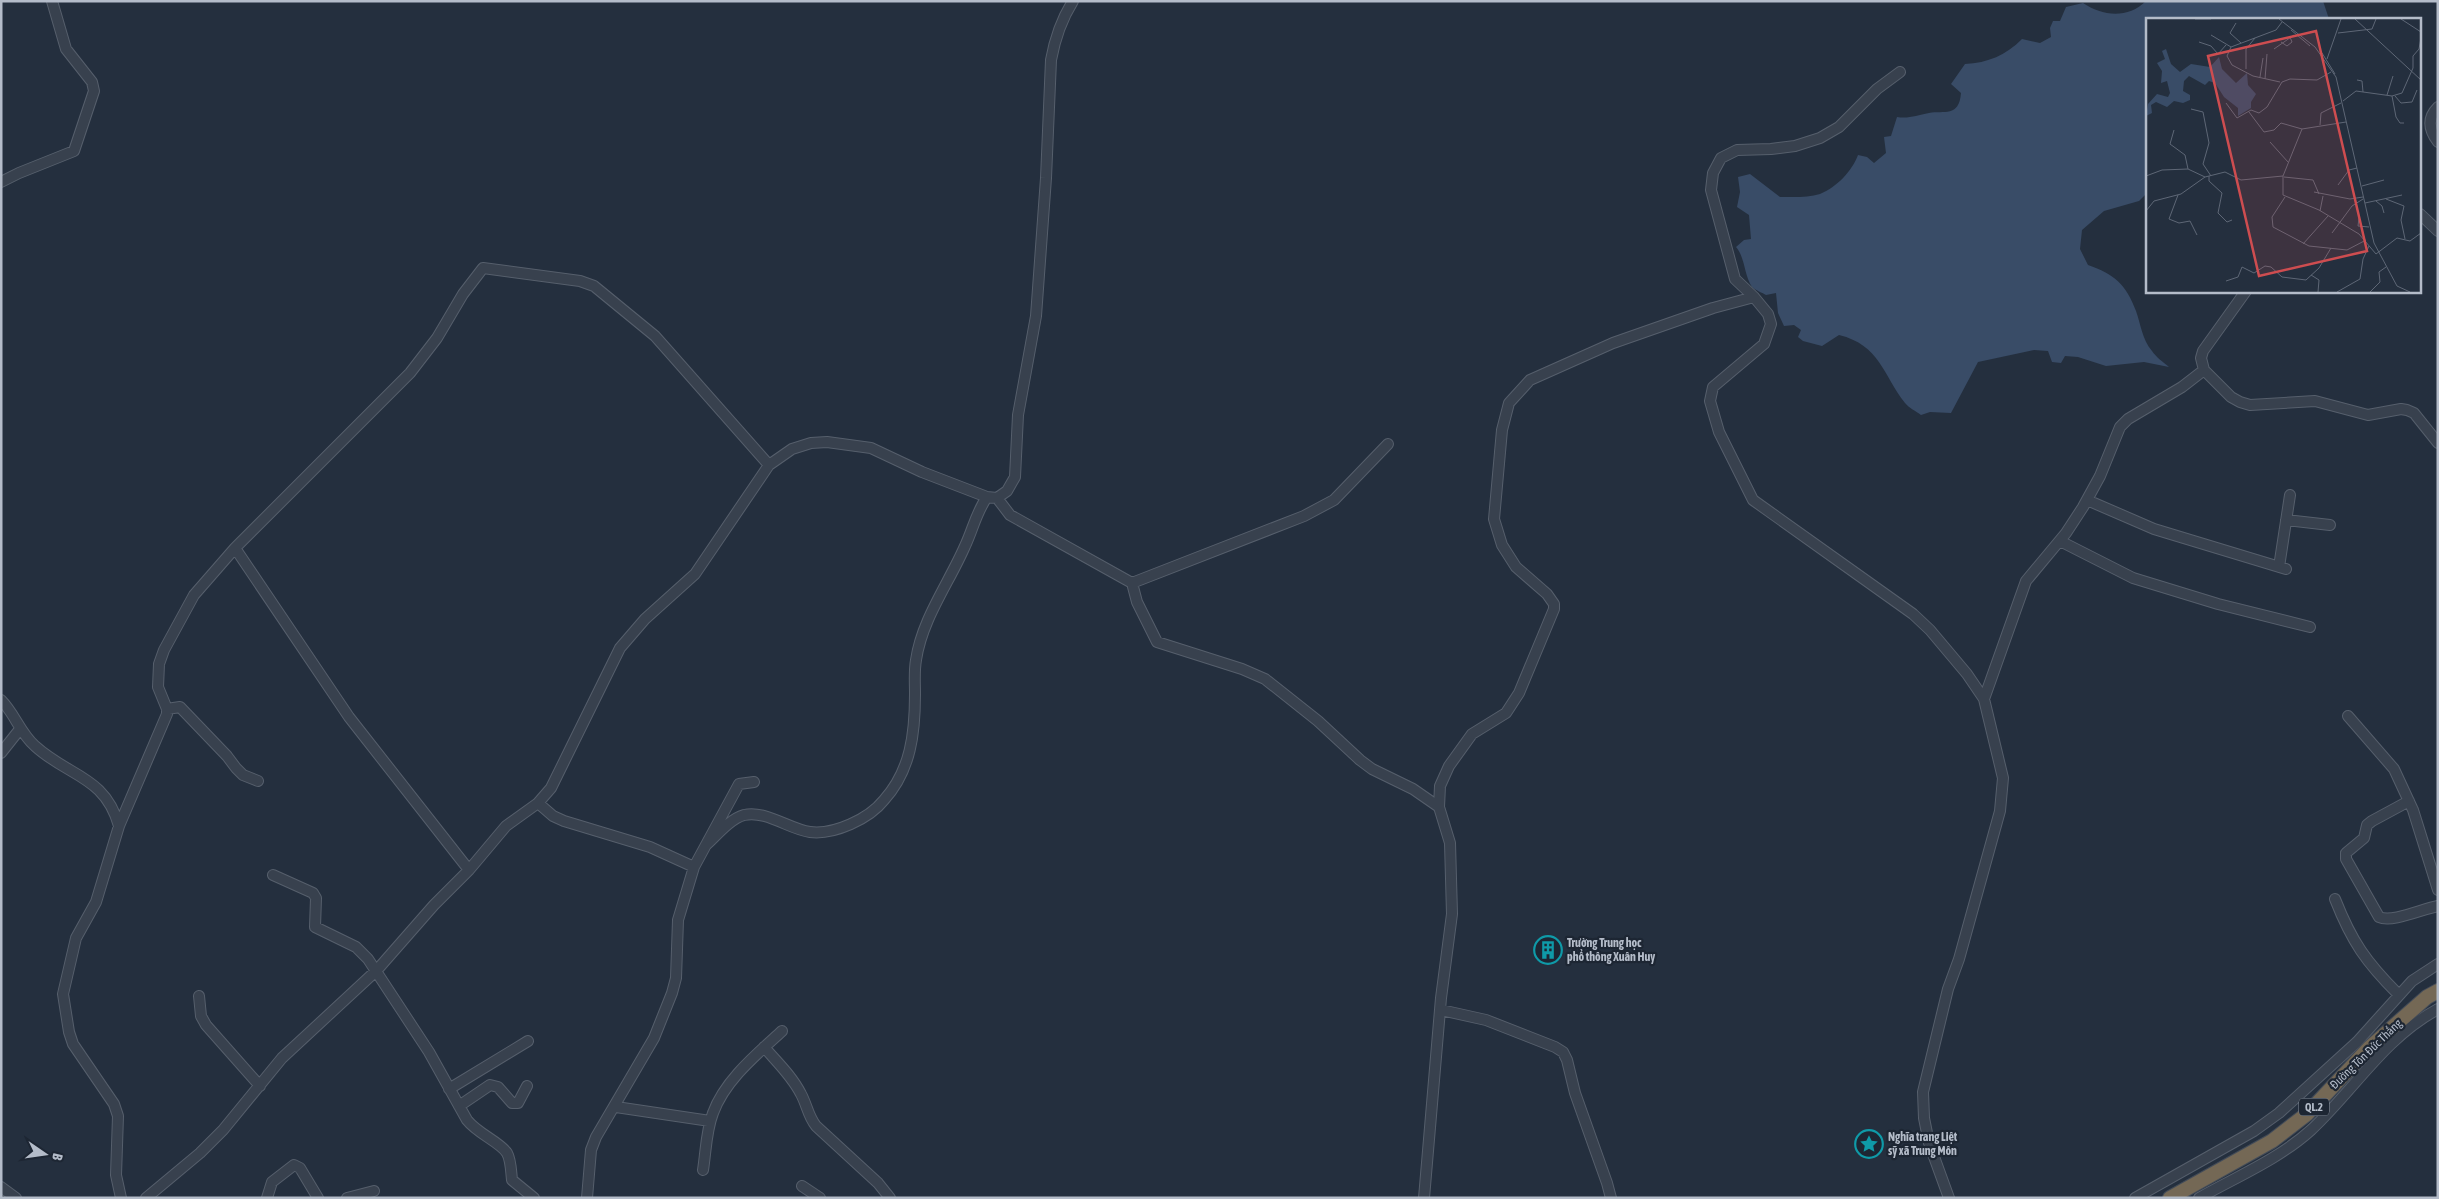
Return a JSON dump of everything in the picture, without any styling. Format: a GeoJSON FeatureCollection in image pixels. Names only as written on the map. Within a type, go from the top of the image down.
{"type":"FeatureCollection","features":[{"type":"Feature","properties":{"kind":"highway","name":"Đường Tôn Đức Thắng"},"geometry":{"type":"LineString","coordinates":[[2170,1198],[2272,1141],[2307,1114],[2373,1053],[2427,997],[2438,991]]}},
{"type":"Feature","properties":{"kind":"street"},"geometry":{"type":"LineString","coordinates":[[1,182],[74,151],[94,91],[92,82],[66,49],[52,1]]}},
{"type":"Feature","properties":{"kind":"street"},"geometry":{"type":"LineString","coordinates":[[706,845],[736,818],[746,814],[758,815],[810,832],[846,826],[865,816],[884,801],[903,772],[912,747],[915,727],[916,660],[920,643],[937,600],[966,544],[980,508],[992,498],[1007,491],[1015,477],[1018,415],[1036,316],[1046,178],[1051,60],[1060,25],[1073,1]]}},
{"type":"Feature","properties":{"kind":"street"},"geometry":{"type":"LineString","coordinates":[[1900,72],[1872,94],[1839,127],[1820,138],[1787,147],[1737,150],[1721,158],[1712,173],[1711,190],[1735,280],[1754,297],[1768,314],[1771,324],[1770,333],[1764,344],[1713,387],[1710,401],[1718,432],[1747,490],[1754,500],[1913,614],[1930,630],[1967,674],[1984,698],[2003,778],[2001,803],[1959,960],[1948,989],[1923,1092],[1924,1118],[1929,1143],[1949,1198]]}},
{"type":"Feature","properties":{"kind":"street"},"geometry":{"type":"LineString","coordinates":[[2438,107],[2432,113],[2430,123],[2431,131],[2438,142]]}},
{"type":"Feature","properties":{"kind":"street"},"geometry":{"type":"LineString","coordinates":[[2422,216],[2438,231]]}},
{"type":"Feature","properties":{"kind":"street"},"geometry":{"type":"LineString","coordinates":[[121,1198],[116,1175],[118,1116],[114,1104],[73,1044],[63,1004],[71,952],[96,902],[119,826],[168,709],[158,687],[159,664],[164,650],[194,595],[235,548],[410,373],[437,338],[463,294],[483,268],[580,281],[594,286],[655,336],[770,465]]}},
{"type":"Feature","properties":{"kind":"street"},"geometry":{"type":"LineString","coordinates":[[2245,292],[2203,351],[2201,358],[2204,370],[2232,397],[2250,405],[2315,401],[2368,415],[2401,409],[2407,410],[2414,413],[2438,443]]}},
{"type":"Feature","properties":{"kind":"street"},"geometry":{"type":"LineString","coordinates":[[1424,1198],[1440,1010],[1452,914],[1449,835],[1439,807],[1440,786],[1449,766],[1472,734],[1506,713],[1519,692],[1554,609],[1554,604],[1547,594],[1516,567],[1502,545],[1494,519],[1502,430],[1508,404],[1530,380],[1604,347],[1713,308],[1754,297]]}},
{"type":"Feature","properties":{"kind":"street"},"geometry":{"type":"LineString","coordinates":[[1984,698],[2026,581],[2060,541],[2087,500],[2100,476],[2120,427],[2128,419],[2171,394],[2204,370]]}},
{"type":"Feature","properties":{"kind":"street"},"geometry":{"type":"LineString","coordinates":[[146,1198],[200,1153],[260,1086],[282,1058],[377,970],[434,905],[469,870],[506,826],[538,803],[551,788],[562,768],[620,648],[645,619],[695,574],[770,465],[792,449],[811,443],[827,442],[871,448],[922,472],[992,498],[1010,515],[1132,583],[1138,602],[1157,642],[1242,669],[1265,679],[1318,721],[1372,769],[1413,789],[1439,807]]}},
{"type":"Feature","properties":{"kind":"street"},"geometry":{"type":"LineString","coordinates":[[1132,583],[1304,516],[1334,500],[1388,444]]}},
{"type":"Feature","properties":{"kind":"street"},"geometry":{"type":"LineString","coordinates":[[2087,500],[2154,530],[2282,568],[2290,494]]}},
{"type":"Feature","properties":{"kind":"street"},"geometry":{"type":"LineString","coordinates":[[2286,520],[2330,525]]}},
{"type":"Feature","properties":{"kind":"street"},"geometry":{"type":"LineString","coordinates":[[2060,541],[2134,578],[2218,604],[2310,627]]}},
{"type":"Feature","properties":{"kind":"street"},"geometry":{"type":"LineString","coordinates":[[235,548],[349,717],[469,870]]}},
{"type":"Feature","properties":{"kind":"street"},"geometry":{"type":"LineString","coordinates":[[1,700],[10,709],[20,729],[36,747],[60,765],[92,783],[114,809],[119,826]]}},
{"type":"Feature","properties":{"kind":"street"},"geometry":{"type":"LineString","coordinates":[[168,709],[180,707],[243,775],[258,781]]}},
{"type":"Feature","properties":{"kind":"street"},"geometry":{"type":"LineString","coordinates":[[2348,716],[2394,769],[2409,802],[2438,890]]}},
{"type":"Feature","properties":{"kind":"street"},"geometry":{"type":"LineString","coordinates":[[1,753],[20,729]]}},
{"type":"Feature","properties":{"kind":"street"},"geometry":{"type":"LineString","coordinates":[[587,1198],[591,1150],[596,1137],[616,1107],[654,1038],[672,994],[676,978],[678,920],[694,867],[739,784],[754,782]]}},
{"type":"Feature","properties":{"kind":"street"},"geometry":{"type":"LineString","coordinates":[[2409,802],[2367,825],[2364,838],[2346,853],[2346,859],[2379,917],[2393,920],[2413,912],[2438,906]]}},
{"type":"Feature","properties":{"kind":"street"},"geometry":{"type":"LineString","coordinates":[[538,803],[553,816],[564,821],[650,847],[694,867]]}},
{"type":"Feature","properties":{"kind":"street"},"geometry":{"type":"LineString","coordinates":[[273,875],[313,893],[316,898],[315,927],[356,947],[377,970],[429,1052],[459,1106],[475,1130],[501,1146],[507,1153],[512,1180],[534,1198]]}},
{"type":"Feature","properties":{"kind":"street"},"geometry":{"type":"LineString","coordinates":[[2335,899],[2348,933],[2372,968],[2398,994]]}},
{"type":"Feature","properties":{"kind":"street"},"geometry":{"type":"LineString","coordinates":[[2136,1198],[2254,1131],[2279,1113],[2357,1042],[2398,994],[2412,981],[2438,964]]}},
{"type":"Feature","properties":{"kind":"street"},"geometry":{"type":"LineString","coordinates":[[198,996],[201,1016],[206,1025],[260,1086]]}},
{"type":"Feature","properties":{"kind":"street"},"geometry":{"type":"LineString","coordinates":[[2199,1198],[2272,1158],[2308,1132],[2328,1114],[2373,1053],[2438,1009]]}},
{"type":"Feature","properties":{"kind":"street"},"geometry":{"type":"LineString","coordinates":[[1440,1010],[1486,1020],[1555,1047],[1563,1052],[1567,1060],[1574,1093],[1607,1183],[1610,1198]]}},
{"type":"Feature","properties":{"kind":"street"},"geometry":{"type":"LineString","coordinates":[[703,1170],[710,1121],[725,1090],[764,1047],[782,1031]]}},
{"type":"Feature","properties":{"kind":"street"},"geometry":{"type":"LineString","coordinates":[[449,1089],[528,1041]]}},
{"type":"Feature","properties":{"kind":"street"},"geometry":{"type":"LineString","coordinates":[[764,1047],[788,1074],[801,1094],[809,1117],[816,1126],[859,1168],[878,1183],[890,1198]]}},
{"type":"Feature","properties":{"kind":"street"},"geometry":{"type":"LineString","coordinates":[[459,1106],[490,1085],[498,1088],[512,1103],[518,1103],[527,1086]]}},
{"type":"Feature","properties":{"kind":"street"},"geometry":{"type":"LineString","coordinates":[[616,1107],[710,1121]]}},
{"type":"Feature","properties":{"kind":"street"},"geometry":{"type":"LineString","coordinates":[[267,1198],[272,1182],[294,1165],[300,1168],[318,1198]]}},
{"type":"Feature","properties":{"kind":"street"},"geometry":{"type":"LineString","coordinates":[[802,1186],[820,1198]]}},
{"type":"Feature","properties":{"kind":"street"},"geometry":{"type":"LineString","coordinates":[[1,1187],[16,1198]]}},
{"type":"Feature","properties":{"kind":"street"},"geometry":{"type":"LineString","coordinates":[[347,1198],[374,1191]]}},
{"type":"Feature","properties":{"kind":"water"},"geometry":{"type":"Polygon","coordinates":[[[2146,1],[2323,1],[2329,18],[2146,18],[2146,194],[2139,201],[2104,211],[2082,230],[2080,249],[2088,265],[2112,276],[2123,287],[2136,311],[2144,337],[2149,346],[2169,367],[2144,362],[2106,366],[2078,357],[2065,356],[2061,363],[2052,362],[2048,351],[2034,350],[1978,362],[1951,413],[1930,412],[1921,415],[1905,403],[1879,362],[1864,346],[1839,335],[1822,346],[1803,341],[1798,337],[1801,330],[1794,325],[1784,326],[1778,313],[1776,293],[1766,295],[1752,287],[1736,247],[1744,240],[1751,239],[1749,215],[1737,207],[1740,192],[1738,177],[1750,174],[1780,197],[1805,197],[1820,194],[1843,178],[1852,167],[1858,155],[1867,157],[1874,163],[1886,153],[1884,137],[1891,136],[1897,117],[1954,110],[1960,101],[1961,93],[1951,84],[1965,64],[1989,60],[2003,54],[2022,39],[2040,43],[2051,37],[2050,28],[2053,21],[2060,21],[2066,7],[2083,3],[2098,11],[2115,14],[2131,11],[2146,1]]]}},
{"type":"Feature","properties":{"kind":"place","name":"Trường Trung học phổ thông Xuân Huy"},"geometry":{"type":"Point","coordinates":[1548,950]}},
{"type":"Feature","properties":{"kind":"place","name":"Nghĩa trang Liệt sỹ xã Trung Môn"},"geometry":{"type":"Point","coordinates":[1869,1144]}}]}
